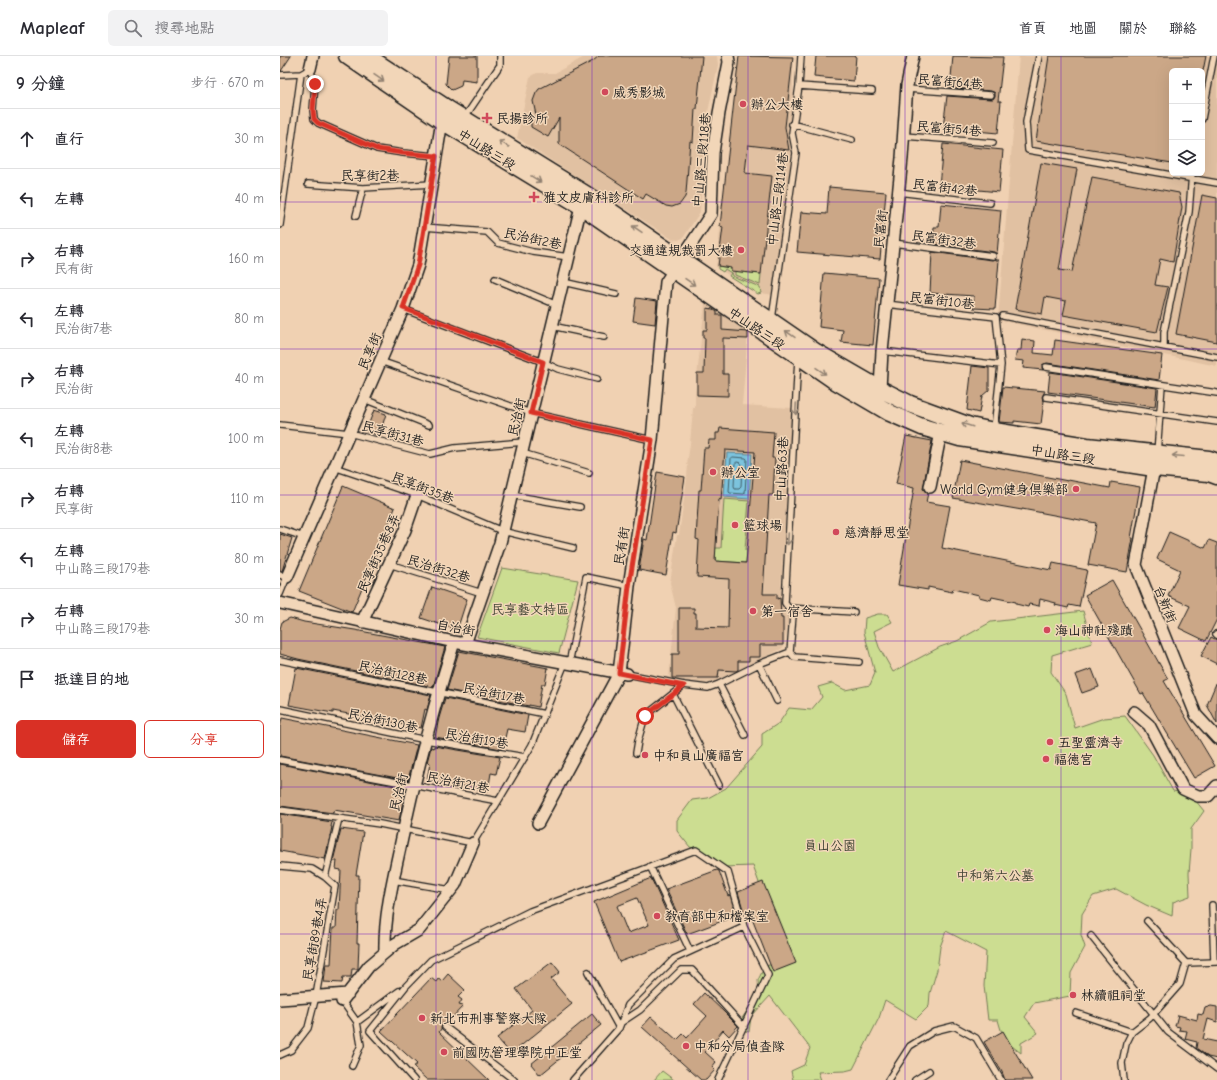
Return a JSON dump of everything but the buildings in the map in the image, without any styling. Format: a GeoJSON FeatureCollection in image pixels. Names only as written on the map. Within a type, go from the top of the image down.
{"type":"FeatureCollection","features":[{"type":"Feature","properties":{"kind":"main road","name":"中山路三段"},"geometry":{"type":"LineString","coordinates":[[347,56],[584,200]]}},
{"type":"Feature","properties":{"kind":"main road","name":"中山路三段"},"geometry":{"type":"LineString","coordinates":[[367,56],[445,115],[464,119],[584,200],[677,264],[799,356],[832,379],[873,404],[922,427],[960,438],[1155,461],[1209,459],[1217,462]]}},
{"type":"Feature","properties":{"kind":"main road","name":"中山路三段"},"geometry":{"type":"LineString","coordinates":[[677,264],[771,321],[816,352],[880,389],[910,404],[938,415],[970,426],[1087,446],[1217,476]]}},
{"type":"Feature","properties":{"kind":"street"},"geometry":{"type":"LineString","coordinates":[[306,72],[313,56]]}},
{"type":"Feature","properties":{"kind":"street","name":"中山路三段118巷"},"geometry":{"type":"LineString","coordinates":[[677,264],[710,214],[718,113],[729,62],[728,56]]}},
{"type":"Feature","properties":{"kind":"street","name":"民富街"},"geometry":{"type":"LineString","coordinates":[[873,404],[880,389],[886,304],[904,136],[907,88],[913,56]]}},
{"type":"Feature","properties":{"kind":"street","name":"民享街"},"geometry":{"type":"LineString","coordinates":[[283,576],[304,538],[403,308],[418,265],[436,156],[445,115]]}},
{"type":"Feature","properties":{"kind":"street","name":"民治街"},"geometry":{"type":"LineString","coordinates":[[385,952],[389,896],[414,784],[438,693],[482,593],[500,543],[562,282],[584,200]]}},
{"type":"Feature","properties":{"kind":"street","name":"民有街"},"geometry":{"type":"LineString","coordinates":[[538,823],[623,674],[629,586],[652,440],[666,282],[677,264]]}},
{"type":"Feature","properties":{"kind":"street"},"geometry":{"type":"LineString","coordinates":[[930,486],[941,432]]}},
{"type":"Feature","properties":{"kind":"street","name":"台新街"},"geometry":{"type":"LineString","coordinates":[[1155,461],[1136,565],[1196,715],[1217,738]]}},
{"type":"Feature","properties":{"kind":"street","name":"民享街35巷8弄"},"geometry":{"type":"LineString","coordinates":[[362,622],[405,530],[417,495]]}},
{"type":"Feature","properties":{"kind":"street","name":"自治街"},"geometry":{"type":"LineString","coordinates":[[280,603],[460,643],[623,674]]}},
{"type":"Feature","properties":{"kind":"street"},"geometry":{"type":"LineString","coordinates":[[1134,712],[1150,726],[1182,789],[1198,796],[1208,796],[1217,786]]}},
{"type":"Feature","properties":{"kind":"street"},"geometry":{"type":"LineString","coordinates":[[280,999],[316,996],[345,998],[369,966],[395,944],[419,930],[455,885],[473,843]]}},
{"type":"Feature","properties":{"kind":"lane"},"geometry":{"type":"LineString","coordinates":[[464,119],[500,65],[500,56]]}},
{"type":"Feature","properties":{"kind":"lane","name":"中山路三段114巷"},"geometry":{"type":"LineString","coordinates":[[771,321],[796,154],[792,124],[799,86],[802,56]]}},
{"type":"Feature","properties":{"kind":"lane"},"geometry":{"type":"LineString","coordinates":[[1039,56],[1026,122],[1028,150],[1169,172]]}},
{"type":"Feature","properties":{"kind":"lane"},"geometry":{"type":"LineString","coordinates":[[1205,104],[1214,56]]}},
{"type":"Feature","properties":{"kind":"lane"},"geometry":{"type":"LineString","coordinates":[[280,75],[306,72]]}},
{"type":"Feature","properties":{"kind":"lane"},"geometry":{"type":"LineString","coordinates":[[306,72],[315,84],[313,110],[314,119],[318,123],[377,149],[436,156]]}},
{"type":"Feature","properties":{"kind":"lane"},"geometry":{"type":"LineString","coordinates":[[280,225],[283,185],[306,72]]}},
{"type":"Feature","properties":{"kind":"lane"},"geometry":{"type":"LineString","coordinates":[[799,86],[872,91]]}},
{"type":"Feature","properties":{"kind":"lane","name":"民富街64巷"},"geometry":{"type":"LineString","coordinates":[[907,88],[991,95]]}},
{"type":"Feature","properties":{"kind":"lane"},"geometry":{"type":"LineString","coordinates":[[792,124],[852,140]]}},
{"type":"Feature","properties":{"kind":"lane","name":"民富街54巷"},"geometry":{"type":"LineString","coordinates":[[904,136],[993,143]]}},
{"type":"Feature","properties":{"kind":"lane"},"geometry":{"type":"LineString","coordinates":[[1164,347],[1164,332],[1188,212],[1191,176],[1217,183]]}},
{"type":"Feature","properties":{"kind":"lane","name":"民享街2巷"},"geometry":{"type":"LineString","coordinates":[[308,184],[363,188],[432,184]]}},
{"type":"Feature","properties":{"kind":"lane"},"geometry":{"type":"LineString","coordinates":[[356,216],[363,188]]}},
{"type":"Feature","properties":{"kind":"lane","name":"民富街42巷"},"geometry":{"type":"LineString","coordinates":[[898,192],[990,203]]}},
{"type":"Feature","properties":{"kind":"lane","name":"民治街2巷"},"geometry":{"type":"LineString","coordinates":[[424,227],[487,232],[498,242],[533,252],[569,256]]}},
{"type":"Feature","properties":{"kind":"lane","name":"民富街32巷"},"geometry":{"type":"LineString","coordinates":[[893,243],[993,256]]}},
{"type":"Feature","properties":{"kind":"lane"},"geometry":{"type":"LineString","coordinates":[[495,279],[557,305]]}},
{"type":"Feature","properties":{"kind":"lane"},"geometry":{"type":"LineString","coordinates":[[562,282],[616,294]]}},
{"type":"Feature","properties":{"kind":"lane","name":"民富街10巷"},"geometry":{"type":"LineString","coordinates":[[886,304],[996,317],[1001,365]]}},
{"type":"Feature","properties":{"kind":"lane"},"geometry":{"type":"LineString","coordinates":[[403,308],[558,369],[597,379]]}},
{"type":"Feature","properties":{"kind":"lane"},"geometry":{"type":"LineString","coordinates":[[1003,316],[1217,357]]}},
{"type":"Feature","properties":{"kind":"lane"},"geometry":{"type":"LineString","coordinates":[[552,326],[604,337]]}},
{"type":"Feature","properties":{"kind":"lane"},"geometry":{"type":"LineString","coordinates":[[882,351],[1001,365],[995,408],[994,431]]}},
{"type":"Feature","properties":{"kind":"lane","name":"中山路63巷"},"geometry":{"type":"LineString","coordinates":[[790,652],[793,615],[785,603],[799,356]]}},
{"type":"Feature","properties":{"kind":"lane"},"geometry":{"type":"LineString","coordinates":[[380,361],[531,413],[652,440]]}},
{"type":"Feature","properties":{"kind":"lane"},"geometry":{"type":"LineString","coordinates":[[1046,367],[1217,393]]}},
{"type":"Feature","properties":{"kind":"lane"},"geometry":{"type":"LineString","coordinates":[[1155,461],[1162,385]]}},
{"type":"Feature","properties":{"kind":"lane"},"geometry":{"type":"LineString","coordinates":[[1046,397],[1217,422]]}},
{"type":"Feature","properties":{"kind":"lane"},"geometry":{"type":"LineString","coordinates":[[364,399],[429,425]]}},
{"type":"Feature","properties":{"kind":"lane","name":"民享街31巷"},"geometry":{"type":"LineString","coordinates":[[280,425],[349,432],[430,454],[455,448],[524,442]]}},
{"type":"Feature","properties":{"kind":"lane"},"geometry":{"type":"LineString","coordinates":[[522,453],[589,473]]}},
{"type":"Feature","properties":{"kind":"lane","name":"民享街35巷"},"geometry":{"type":"LineString","coordinates":[[334,467],[417,495],[502,531],[573,548]]}},
{"type":"Feature","properties":{"kind":"lane"},"geometry":{"type":"LineString","coordinates":[[511,495],[580,508]]}},
{"type":"Feature","properties":{"kind":"lane"},"geometry":{"type":"LineString","coordinates":[[280,529],[304,538]]}},
{"type":"Feature","properties":{"kind":"lane","name":"民治街32巷"},"geometry":{"type":"LineString","coordinates":[[389,564],[482,593]]}},
{"type":"Feature","properties":{"kind":"lane","name":"民享街"},"geometry":{"type":"LineString","coordinates":[[280,594],[283,576]]}},
{"type":"Feature","properties":{"kind":"lane"},"geometry":{"type":"LineString","coordinates":[[280,810],[404,829],[473,843],[532,745],[567,663],[586,577],[629,586]]}},
{"type":"Feature","properties":{"kind":"lane"},"geometry":{"type":"LineString","coordinates":[[788,608],[854,612]]}},
{"type":"Feature","properties":{"kind":"lane"},"geometry":{"type":"LineString","coordinates":[[623,674],[684,686],[708,688],[759,664],[790,652],[794,657],[859,662]]}},
{"type":"Feature","properties":{"kind":"lane","name":"民治街128巷"},"geometry":{"type":"LineString","coordinates":[[280,660],[438,693]]}},
{"type":"Feature","properties":{"kind":"lane"},"geometry":{"type":"LineString","coordinates":[[759,664],[777,701]]}},
{"type":"Feature","properties":{"kind":"lane"},"geometry":{"type":"LineString","coordinates":[[718,684],[745,735]]}},
{"type":"Feature","properties":{"kind":"lane"},"geometry":{"type":"LineString","coordinates":[[636,753],[645,716],[684,686]]}},
{"type":"Feature","properties":{"kind":"lane","name":"民治街17巷"},"geometry":{"type":"LineString","coordinates":[[438,693],[545,714]]}},
{"type":"Feature","properties":{"kind":"lane"},"geometry":{"type":"LineString","coordinates":[[673,694],[719,785]]}},
{"type":"Feature","properties":{"kind":"lane","name":"民治街130巷"},"geometry":{"type":"LineString","coordinates":[[280,708],[426,740]]}},
{"type":"Feature","properties":{"kind":"lane","name":"民治街19巷"},"geometry":{"type":"LineString","coordinates":[[426,740],[525,757]]}},
{"type":"Feature","properties":{"kind":"lane","name":"民治街21巷"},"geometry":{"type":"LineString","coordinates":[[280,760],[498,801]]}},
{"type":"Feature","properties":{"kind":"lane"},"geometry":{"type":"LineString","coordinates":[[280,866],[312,869],[325,877],[339,818]]}},
{"type":"Feature","properties":{"kind":"lane"},"geometry":{"type":"LineString","coordinates":[[414,1080],[370,1031],[406,986],[431,960],[530,911],[696,850],[728,872],[744,927],[768,975],[718,1080]]}},
{"type":"Feature","properties":{"kind":"lane"},"geometry":{"type":"LineString","coordinates":[[650,866],[690,951]]}},
{"type":"Feature","properties":{"kind":"lane","name":"民享街89巷4弄"},"geometry":{"type":"LineString","coordinates":[[280,1055],[291,1050],[308,1028],[316,996],[335,886],[325,877]]}},
{"type":"Feature","properties":{"kind":"lane"},"geometry":{"type":"LineString","coordinates":[[393,880],[451,890]]}},
{"type":"Feature","properties":{"kind":"lane"},"geometry":{"type":"LineString","coordinates":[[1147,921],[1186,963],[1216,962],[1212,905]]}},
{"type":"Feature","properties":{"kind":"lane"},"geometry":{"type":"LineString","coordinates":[[573,1080],[619,1028],[628,1005],[674,960],[690,951],[744,927]]}},
{"type":"Feature","properties":{"kind":"lane"},"geometry":{"type":"LineString","coordinates":[[1091,936],[1168,1032],[1217,1069]]}},
{"type":"Feature","properties":{"kind":"lane"},"geometry":{"type":"LineString","coordinates":[[1124,1080],[1122,1063],[1126,1044],[1132,1032],[1154,1014],[1180,984],[1186,963]]}},
{"type":"Feature","properties":{"kind":"lane"},"geometry":{"type":"LineString","coordinates":[[622,1022],[640,1010],[681,970],[692,970],[744,1027]]}},
{"type":"Feature","properties":{"kind":"lane"},"geometry":{"type":"LineString","coordinates":[[588,972],[619,1028]]}},
{"type":"Feature","properties":{"kind":"lane"},"geometry":{"type":"LineString","coordinates":[[357,1022],[406,986]]}},
{"type":"Feature","properties":{"kind":"lane"},"geometry":{"type":"LineString","coordinates":[[345,998],[357,1022],[361,1044],[352,1066]]}},
{"type":"Feature","properties":{"kind":"lane"},"geometry":{"type":"LineString","coordinates":[[1076,1013],[1132,1032]]}},
{"type":"Feature","properties":{"kind":"lane"},"geometry":{"type":"LineString","coordinates":[[888,1080],[910,1046],[934,1031],[954,1026],[976,1038],[1001,1080]]}},
{"type":"Feature","properties":{"kind":"lane"},"geometry":{"type":"LineString","coordinates":[[445,1027],[512,1080]]}},
{"type":"Feature","properties":{"kind":"lane"},"geometry":{"type":"LineString","coordinates":[[915,1080],[929,1071]]}},
{"type":"Feature","properties":{"kind":"lane"},"geometry":{"type":"LineString","coordinates":[[578,1075],[584,1080]]}},
{"type":"Feature","properties":{"kind":"shaded area"},"geometry":{"type":"Polygon","coordinates":[[[586,56],[717,56],[718,65],[708,112],[703,153],[700,212],[683,238],[678,240],[672,239],[517,138],[530,77],[537,73],[555,73],[586,56]]]}},
{"type":"Feature","properties":{"kind":"shaded area"},"geometry":{"type":"Polygon","coordinates":[[[739,56],[793,56],[793,93],[788,133],[791,151],[790,174],[781,223],[773,295],[758,294],[716,267],[739,56]]]}},
{"type":"Feature","properties":{"kind":"shaded area"},"geometry":{"type":"Polygon","coordinates":[[[1019,56],[1217,56],[1217,366],[998,320],[1019,56]]]}},
{"type":"Feature","properties":{"kind":"shaded area"},"geometry":{"type":"Polygon","coordinates":[[[705,303],[748,332],[742,405],[792,408],[780,604],[789,617],[784,646],[781,649],[716,682],[677,682],[669,677],[676,608],[670,583],[677,535],[679,535],[687,477],[687,465],[693,408],[695,408],[695,395],[705,303]]]}},
{"type":"Feature","properties":{"kind":"green space"},"geometry":{"type":"Polygon","coordinates":[[[718,266],[731,268],[732,276],[760,287],[761,293],[758,294],[729,276],[731,273],[725,269],[723,272],[718,269],[718,266]]]}},
{"type":"Feature","properties":{"kind":"green space"},"geometry":{"type":"Polygon","coordinates":[[[735,271],[761,274],[760,285],[735,275],[735,271]]]}},
{"type":"Feature","properties":{"kind":"green space","name":"籃球場"},"geometry":{"type":"Polygon","coordinates":[[[724,499],[749,501],[745,550],[747,550],[746,563],[715,561],[715,548],[721,548],[724,499]]]}},
{"type":"Feature","properties":{"kind":"green space","name":"民享藝文特區"},"geometry":{"type":"Polygon","coordinates":[[[502,568],[578,580],[559,653],[477,637],[502,568]]]}},
{"type":"Feature","properties":{"kind":"green space"},"geometry":{"type":"Polygon","coordinates":[[[1083,611],[1092,643],[1052,655],[1051,672],[1066,694],[1075,728],[1104,718],[1125,716],[1153,755],[1173,791],[1191,795],[1204,811],[1191,829],[1189,873],[1190,896],[1173,902],[1172,916],[1146,905],[1116,889],[1093,896],[1082,914],[1081,935],[1085,947],[1071,973],[1070,996],[1034,1003],[1025,1017],[1038,1033],[1021,1043],[1021,1053],[1004,1040],[998,1020],[988,1020],[984,986],[986,952],[946,931],[940,947],[937,970],[930,993],[929,1006],[916,1019],[885,1000],[879,1018],[853,1069],[845,1071],[818,1072],[821,1080],[793,1080],[791,1071],[804,1065],[810,1048],[770,996],[751,1017],[749,1032],[739,1029],[740,1021],[759,994],[758,980],[765,966],[787,961],[753,866],[724,867],[709,854],[690,847],[677,831],[677,820],[692,800],[708,798],[726,788],[762,747],[762,734],[779,723],[789,708],[811,710],[822,697],[818,687],[832,683],[845,690],[870,685],[875,673],[864,632],[865,618],[878,614],[887,614],[892,622],[874,631],[879,647],[893,672],[940,647],[957,641],[991,622],[1083,611]]]}},
{"type":"Feature","properties":{"kind":"green space"},"geometry":{"type":"Polygon","coordinates":[[[662,1071],[674,1080],[654,1080],[662,1071]]]}},
{"type":"Feature","properties":{"kind":"water"},"geometry":{"type":"Polygon","coordinates":[[[727,453],[752,454],[749,499],[724,497],[727,453]]]}},
{"type":"Feature","properties":{"kind":"place","name":"威秀影城"},"geometry":{"type":"Point","coordinates":[605,92]}},
{"type":"Feature","properties":{"kind":"place","name":"辦公大樓"},"geometry":{"type":"Point","coordinates":[743,104]}},
{"type":"Feature","properties":{"kind":"place","name":"民揚診所"},"geometry":{"type":"Point","coordinates":[487,118]}},
{"type":"Feature","properties":{"kind":"place","name":"雅文皮膚科診所"},"geometry":{"type":"Point","coordinates":[534,197]}},
{"type":"Feature","properties":{"kind":"place","name":"交通違規裁罰大樓"},"geometry":{"type":"Point","coordinates":[741,250]}},
{"type":"Feature","properties":{"kind":"place","name":"辦公室"},"geometry":{"type":"Point","coordinates":[713,472]}},
{"type":"Feature","properties":{"kind":"place","name":"World Gym健身俱樂部"},"geometry":{"type":"Point","coordinates":[1076,489]}},
{"type":"Feature","properties":{"kind":"place","name":"籃球場"},"geometry":{"type":"Point","coordinates":[735,525]}},
{"type":"Feature","properties":{"kind":"place","name":"慈濟靜思堂"},"geometry":{"type":"Point","coordinates":[836,532]}},
{"type":"Feature","properties":{"kind":"place","name":"第一宿舍"},"geometry":{"type":"Point","coordinates":[753,611]}},
{"type":"Feature","properties":{"kind":"place","name":"海山神社殘蹟"},"geometry":{"type":"Point","coordinates":[1047,630]}},
{"type":"Feature","properties":{"kind":"place","name":"五聖靈濟寺"},"geometry":{"type":"Point","coordinates":[1050,742]}},
{"type":"Feature","properties":{"kind":"place","name":"中和員山廣福宮"},"geometry":{"type":"Point","coordinates":[645,755]}},
{"type":"Feature","properties":{"kind":"place","name":"福德宮"},"geometry":{"type":"Point","coordinates":[1046,759]}},
{"type":"Feature","properties":{"kind":"place","name":"教育部中和檔案室"},"geometry":{"type":"Point","coordinates":[657,916]}},
{"type":"Feature","properties":{"kind":"place","name":"林續祖祠堂"},"geometry":{"type":"Point","coordinates":[1073,995]}},
{"type":"Feature","properties":{"kind":"place","name":"新北市刑事警察大隊"},"geometry":{"type":"Point","coordinates":[422,1018]}},
{"type":"Feature","properties":{"kind":"place","name":"中和分局偵查隊"},"geometry":{"type":"Point","coordinates":[686,1046]}},
{"type":"Feature","properties":{"kind":"place","name":"前國防管理學院中正堂"},"geometry":{"type":"Point","coordinates":[444,1052]}},
{"type":"Feature","properties":{"kind":"route"},"geometry":{"type":"LineString","coordinates":[[315,84],[313,110],[314,119],[318,123],[377,149],[436,156],[418,265],[403,308],[543,362],[531,413],[652,440],[629,586],[619,673],[684,686],[645,716]]}},
{"type":"Feature","properties":{"kind":"park label","name":"員山公園"},"geometry":{"type":"Point","coordinates":[830,845]}},
{"type":"Feature","properties":{"kind":"park label","name":"中和第六公墓"},"geometry":{"type":"Point","coordinates":[995,875]}}]}
